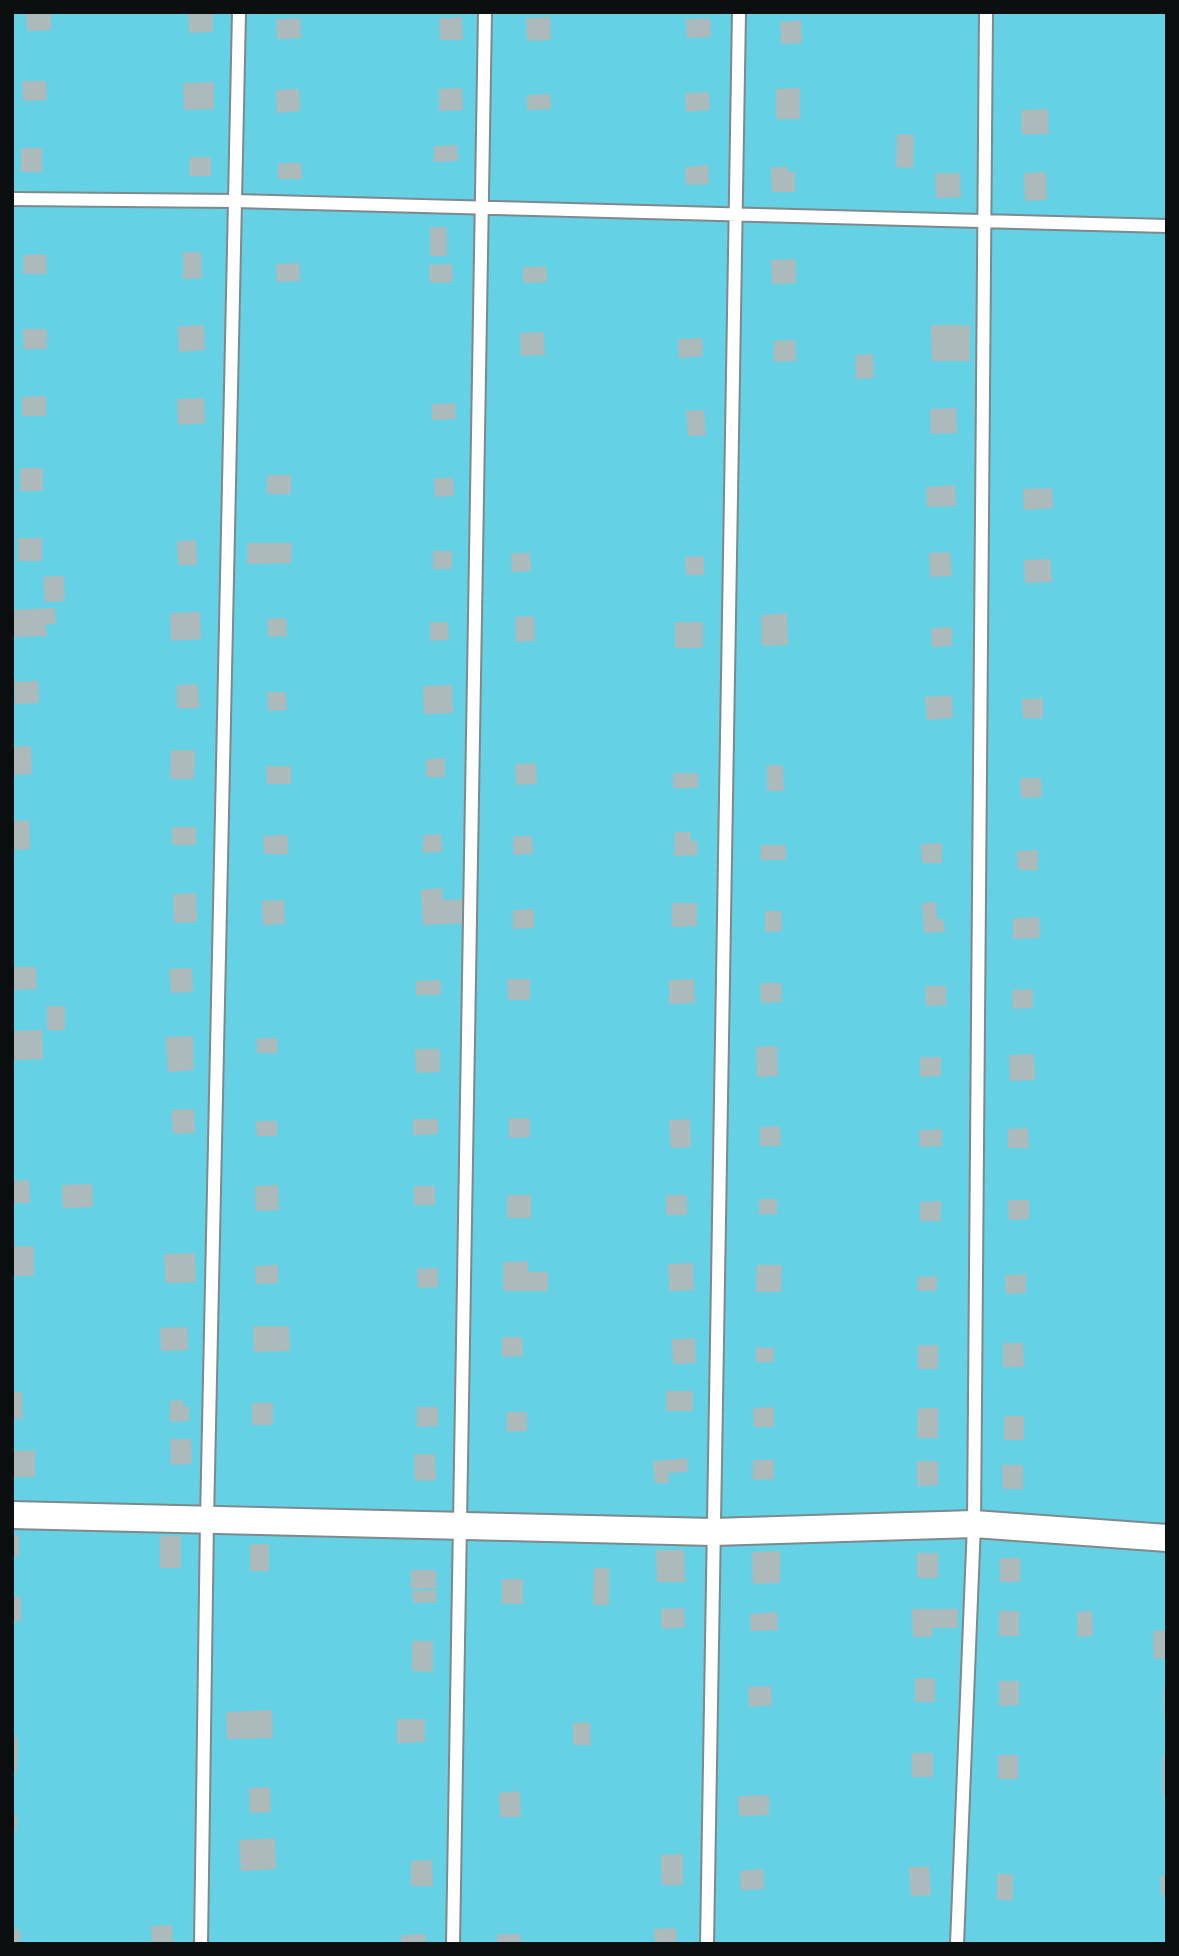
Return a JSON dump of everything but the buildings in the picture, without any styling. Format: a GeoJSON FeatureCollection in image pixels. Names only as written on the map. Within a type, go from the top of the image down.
{"type":"FeatureCollection","features":[{"type":"Feature","properties":{"kind":"street"},"geometry":{"type":"LineString","coordinates":[[12,1515],[713,1532],[974,1524],[1167,1538]]}},
{"type":"Feature","properties":{"kind":"lane"},"geometry":{"type":"LineString","coordinates":[[201,1944],[207,1519],[239,12]]}},
{"type":"Feature","properties":{"kind":"lane"},"geometry":{"type":"LineString","coordinates":[[453,1944],[485,12]]}},
{"type":"Feature","properties":{"kind":"lane"},"geometry":{"type":"LineString","coordinates":[[707,1944],[739,12]]}},
{"type":"Feature","properties":{"kind":"lane"},"geometry":{"type":"LineString","coordinates":[[957,1944],[974,1524],[986,12]]}},
{"type":"Feature","properties":{"kind":"lane"},"geometry":{"type":"LineString","coordinates":[[12,200],[235,201],[1167,226]]}},
{"type":"Feature","properties":{"kind":"shaded area"},"geometry":{"type":"Polygon","coordinates":[[[12,12],[1167,12],[1167,1944],[12,1944],[12,12]]]}}]}
